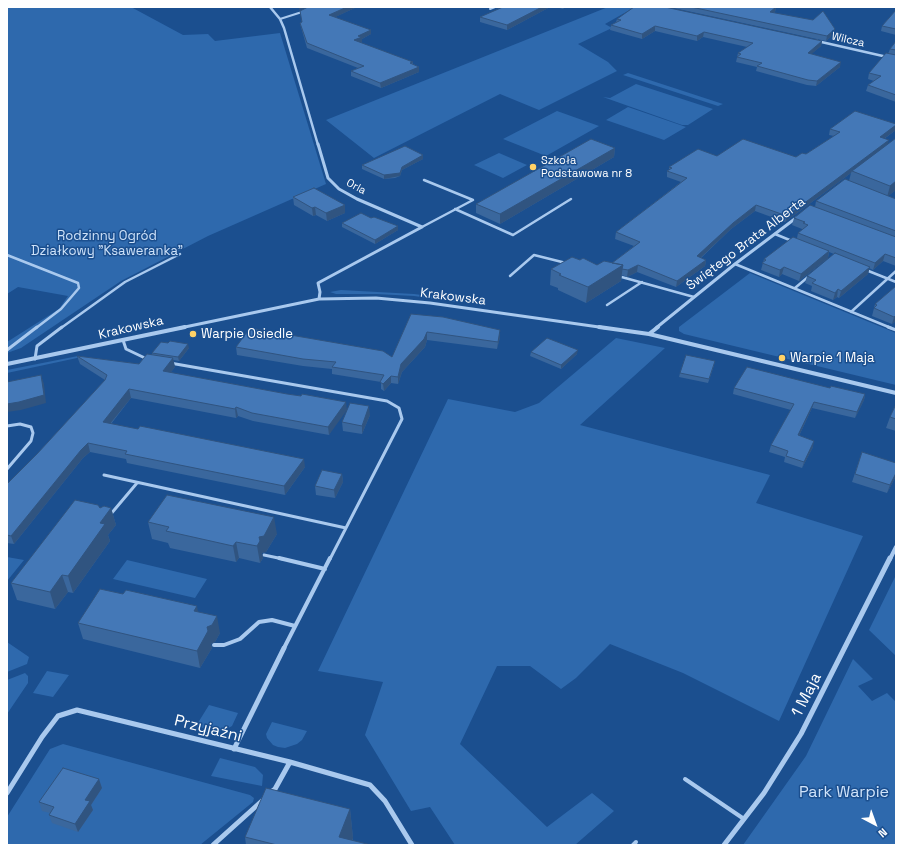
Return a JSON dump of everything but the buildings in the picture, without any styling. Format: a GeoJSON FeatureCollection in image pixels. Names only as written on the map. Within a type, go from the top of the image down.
{"type":"FeatureCollection","features":[{"type":"Feature","properties":{"kind":"street","name":"Orla"},"geometry":{"type":"LineString","coordinates":[[270,7],[280,19],[328,178],[339,189],[357,199],[422,227]]}},
{"type":"Feature","properties":{"kind":"street","name":"Wilcza"},"geometry":{"type":"LineString","coordinates":[[813,40],[896,59]]}},
{"type":"Feature","properties":{"kind":"street","name":"Świętego Brata Alberta"},"geometry":{"type":"LineString","coordinates":[[649,334],[735,264],[803,213]]}},
{"type":"Feature","properties":{"kind":"street"},"geometry":{"type":"LineString","coordinates":[[319,299],[320,292],[318,283],[422,227]]}},
{"type":"Feature","properties":{"kind":"street","name":"Krakowska"},"geometry":{"type":"LineString","coordinates":[[7,364],[319,299],[376,298],[649,334],[896,393]]}},
{"type":"Feature","properties":{"kind":"street","name":"1 Maja"},"geometry":{"type":"LineString","coordinates":[[724,845],[764,793],[801,734],[896,547]]}},
{"type":"Feature","properties":{"kind":"street"},"geometry":{"type":"LineString","coordinates":[[234,748],[284,648]]}},
{"type":"Feature","properties":{"kind":"street","name":"Przyjaźni"},"geometry":{"type":"LineString","coordinates":[[7,793],[42,737],[58,716],[77,710],[290,762],[370,785],[385,801],[412,845]]}},
{"type":"Feature","properties":{"kind":"street"},"geometry":{"type":"LineString","coordinates":[[213,845],[275,789],[290,762]]}},
{"type":"Feature","properties":{"kind":"lane"},"geometry":{"type":"LineString","coordinates":[[490,9],[495,7]]}},
{"type":"Feature","properties":{"kind":"lane"},"geometry":{"type":"LineString","coordinates":[[280,19],[307,10]]}},
{"type":"Feature","properties":{"kind":"lane"},"geometry":{"type":"LineString","coordinates":[[422,227],[473,200],[424,180]]}},
{"type":"Feature","properties":{"kind":"lane"},"geometry":{"type":"LineString","coordinates":[[455,209],[513,235],[571,199]]}},
{"type":"Feature","properties":{"kind":"lane"},"geometry":{"type":"LineString","coordinates":[[775,234],[794,242]]}},
{"type":"Feature","properties":{"kind":"lane"},"geometry":{"type":"LineString","coordinates":[[35,359],[35,350],[37,346],[88,307],[125,282],[180,254]]}},
{"type":"Feature","properties":{"kind":"lane"},"geometry":{"type":"LineString","coordinates":[[7,255],[64,276],[78,283],[79,288],[61,309],[7,350]]}},
{"type":"Feature","properties":{"kind":"lane"},"geometry":{"type":"LineString","coordinates":[[510,276],[534,255],[572,264]]}},
{"type":"Feature","properties":{"kind":"lane"},"geometry":{"type":"LineString","coordinates":[[735,264],[896,330]]}},
{"type":"Feature","properties":{"kind":"lane"},"geometry":{"type":"LineString","coordinates":[[860,268],[896,282]]}},
{"type":"Feature","properties":{"kind":"lane"},"geometry":{"type":"LineString","coordinates":[[851,312],[896,272]]}},
{"type":"Feature","properties":{"kind":"lane"},"geometry":{"type":"LineString","coordinates":[[611,274],[694,297]]}},
{"type":"Feature","properties":{"kind":"lane"},"geometry":{"type":"LineString","coordinates":[[794,288],[811,275]]}},
{"type":"Feature","properties":{"kind":"lane"},"geometry":{"type":"LineString","coordinates":[[607,305],[642,282]]}},
{"type":"Feature","properties":{"kind":"lane"},"geometry":{"type":"LineString","coordinates":[[123,340],[126,349],[142,358],[150,359]]}},
{"type":"Feature","properties":{"kind":"lane"},"geometry":{"type":"LineString","coordinates":[[165,362],[387,401],[399,408],[402,419],[284,648]]}},
{"type":"Feature","properties":{"kind":"lane"},"geometry":{"type":"LineString","coordinates":[[7,426],[20,424],[31,427],[33,433],[31,441],[7,469]]}},
{"type":"Feature","properties":{"kind":"lane"},"geometry":{"type":"LineString","coordinates":[[104,475],[346,528]]}},
{"type":"Feature","properties":{"kind":"lane"},"geometry":{"type":"LineString","coordinates":[[110,516],[137,483]]}},
{"type":"Feature","properties":{"kind":"lane"},"geometry":{"type":"LineString","coordinates":[[264,555],[325,569]]}},
{"type":"Feature","properties":{"kind":"lane"},"geometry":{"type":"LineString","coordinates":[[214,645],[224,645],[240,639],[259,622],[272,620],[295,626]]}},
{"type":"Feature","properties":{"kind":"lane"},"geometry":{"type":"LineString","coordinates":[[685,779],[744,819]]}},
{"type":"Feature","properties":{"kind":"green space","name":"Rodzinny Ogród Działkowy \"Ksaweranka\""},"geometry":{"type":"Polygon","coordinates":[[[7,7],[131,7],[183,35],[208,34],[215,41],[280,33],[326,184],[208,236],[121,281],[21,348],[7,353],[7,342],[59,309],[68,296],[18,287],[7,294],[7,7]]]}},
{"type":"Feature","properties":{"kind":"green space"},"geometry":{"type":"Polygon","coordinates":[[[608,7],[635,7],[605,24],[612,28],[578,44],[608,62],[617,71],[539,110],[500,94],[374,158],[326,120],[608,7]]]}},
{"type":"Feature","properties":{"kind":"green space"},"geometry":{"type":"Polygon","coordinates":[[[628,73],[723,104],[718,106],[623,75],[628,73]]]}},
{"type":"Feature","properties":{"kind":"green space"},"geometry":{"type":"Polygon","coordinates":[[[636,84],[713,109],[688,125],[682,125],[603,97],[610,98],[636,84]]]}},
{"type":"Feature","properties":{"kind":"green space"},"geometry":{"type":"Polygon","coordinates":[[[628,107],[686,127],[664,140],[606,120],[628,107]]]}},
{"type":"Feature","properties":{"kind":"green space"},"geometry":{"type":"Polygon","coordinates":[[[557,111],[599,126],[546,156],[503,139],[557,111]]]}},
{"type":"Feature","properties":{"kind":"green space"},"geometry":{"type":"Polygon","coordinates":[[[499,153],[527,165],[503,178],[474,165],[499,153]]]}},
{"type":"Feature","properties":{"kind":"green space"},"geometry":{"type":"Polygon","coordinates":[[[750,273],[896,333],[896,385],[684,334],[679,331],[679,327],[750,273]]]}},
{"type":"Feature","properties":{"kind":"green space"},"geometry":{"type":"Polygon","coordinates":[[[341,290],[414,294],[460,300],[456,302],[414,296],[336,294],[330,292],[341,290]]]}},
{"type":"Feature","properties":{"kind":"green space"},"geometry":{"type":"Polygon","coordinates":[[[616,338],[665,348],[580,425],[770,475],[756,503],[863,536],[779,721],[683,673],[610,644],[576,678],[561,689],[530,666],[497,666],[460,744],[547,827],[592,793],[614,811],[575,845],[455,845],[430,807],[411,811],[365,735],[383,682],[318,671],[448,399],[515,412],[539,403],[616,338]]]}},
{"type":"Feature","properties":{"kind":"green space"},"geometry":{"type":"Polygon","coordinates":[[[78,356],[77,358],[7,373],[7,370],[78,356]]]}},
{"type":"Feature","properties":{"kind":"green space"},"geometry":{"type":"Polygon","coordinates":[[[7,557],[24,560],[7,581],[7,557]]]}},
{"type":"Feature","properties":{"kind":"green space"},"geometry":{"type":"Polygon","coordinates":[[[127,560],[207,579],[195,598],[113,579],[127,560]]]}},
{"type":"Feature","properties":{"kind":"green space"},"geometry":{"type":"Polygon","coordinates":[[[896,575],[896,656],[869,630],[896,575]]]}},
{"type":"Feature","properties":{"kind":"green space"},"geometry":{"type":"Polygon","coordinates":[[[7,642],[29,657],[27,664],[7,672],[7,642]]]}},
{"type":"Feature","properties":{"kind":"green space","name":"Park Warpie"},"geometry":{"type":"Polygon","coordinates":[[[853,659],[873,679],[858,686],[872,701],[887,693],[896,702],[896,845],[743,845],[806,756],[853,659]]]}},
{"type":"Feature","properties":{"kind":"green space"},"geometry":{"type":"Polygon","coordinates":[[[47,671],[69,675],[53,697],[33,693],[47,671]]]}},
{"type":"Feature","properties":{"kind":"green space"},"geometry":{"type":"Polygon","coordinates":[[[25,673],[28,676],[28,683],[7,714],[7,680],[25,673]]]}},
{"type":"Feature","properties":{"kind":"green space"},"geometry":{"type":"Polygon","coordinates":[[[209,705],[238,713],[232,726],[217,732],[196,726],[209,705]]]}},
{"type":"Feature","properties":{"kind":"green space"},"geometry":{"type":"Polygon","coordinates":[[[272,722],[307,731],[302,740],[297,744],[285,748],[278,747],[273,745],[267,738],[266,734],[272,722]]]}},
{"type":"Feature","properties":{"kind":"green space"},"geometry":{"type":"Polygon","coordinates":[[[63,744],[250,795],[254,798],[253,802],[200,845],[7,845],[7,817],[50,749],[63,744]]]}},
{"type":"Feature","properties":{"kind":"green space"},"geometry":{"type":"Polygon","coordinates":[[[220,758],[255,767],[263,775],[262,786],[211,776],[220,758]]]}},
{"type":"Feature","properties":{"kind":"place","name":"Szkoła Podstawowa nr 8"},"geometry":{"type":"Point","coordinates":[533,167]}},
{"type":"Feature","properties":{"kind":"place","name":"Warpie Osiedle"},"geometry":{"type":"Point","coordinates":[193,334]}},
{"type":"Feature","properties":{"kind":"place","name":"Warpie 1 Maja"},"geometry":{"type":"Point","coordinates":[782,358]}}]}
